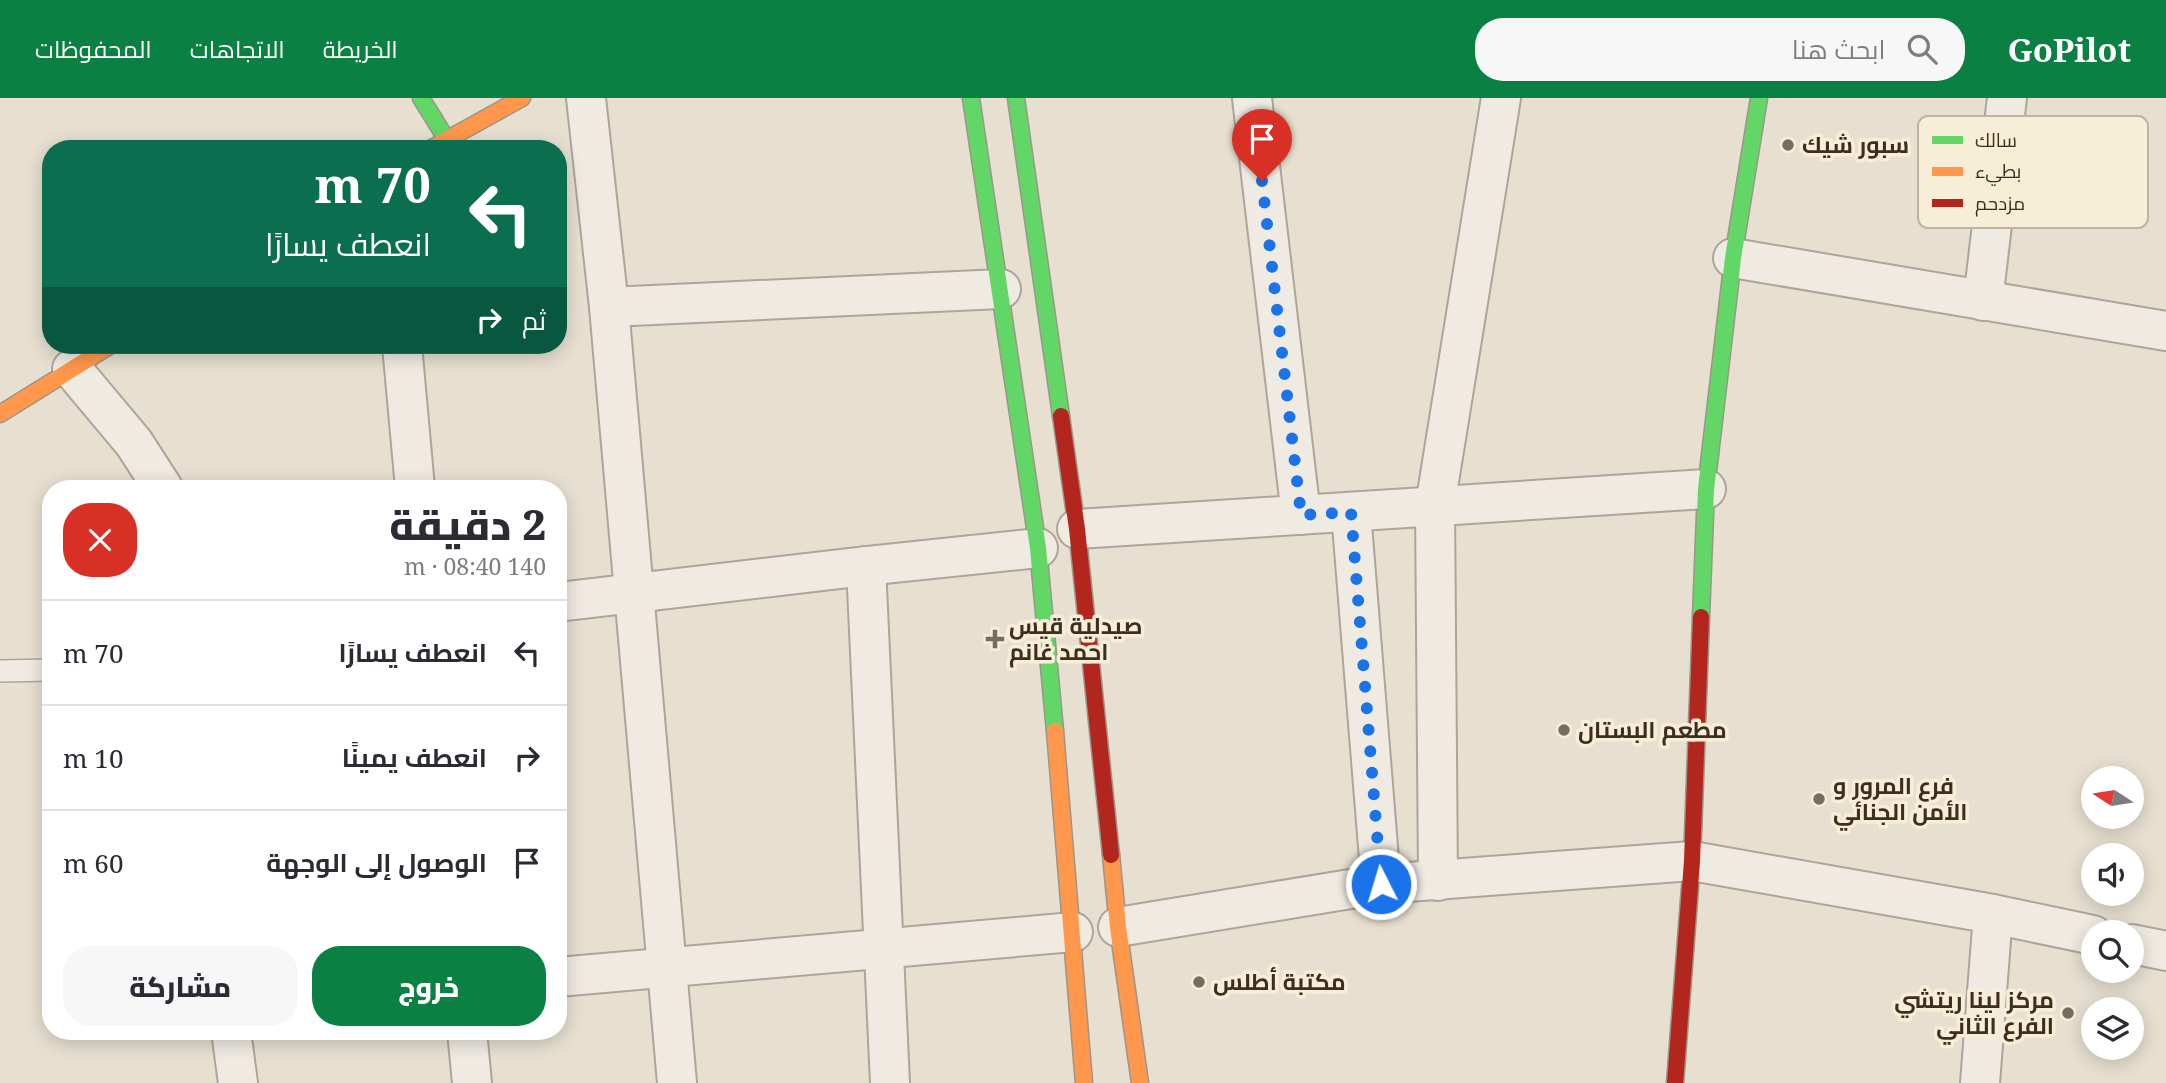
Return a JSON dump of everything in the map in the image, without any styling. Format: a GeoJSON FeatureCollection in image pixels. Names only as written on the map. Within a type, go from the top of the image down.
{"type":"FeatureCollection","features":[{"type":"Feature","properties":{"kind":"main road"},"geometry":{"type":"LineString","coordinates":[[421,98],[447,140],[522,98]]}},
{"type":"Feature","properties":{"kind":"main road"},"geometry":{"type":"LineString","coordinates":[[971,98],[1038,548],[1084,1083]]}},
{"type":"Feature","properties":{"kind":"main road"},"geometry":{"type":"LineString","coordinates":[[1016,98],[1077,529],[1118,927],[1140,1083]]}},
{"type":"Feature","properties":{"kind":"main road"},"geometry":{"type":"LineString","coordinates":[[1675,1083],[1692,861],[1706,489],[1733,258],[1759,98]]}},
{"type":"Feature","properties":{"kind":"main road"},"geometry":{"type":"LineString","coordinates":[[4,408],[96,354]]}},
{"type":"Feature","properties":{"kind":"street"},"geometry":{"type":"LineString","coordinates":[[586,98],[609,307],[677,1083]]}},
{"type":"Feature","properties":{"kind":"street"},"geometry":{"type":"LineString","coordinates":[[1252,98],[1301,515]]}},
{"type":"Feature","properties":{"kind":"street"},"geometry":{"type":"LineString","coordinates":[[1438,881],[1435,506],[1501,98]]}},
{"type":"Feature","properties":{"kind":"street"},"geometry":{"type":"LineString","coordinates":[[2005,116],[2007,98]]}},
{"type":"Feature","properties":{"kind":"street"},"geometry":{"type":"LineString","coordinates":[[1983,301],[1992,228]]}},
{"type":"Feature","properties":{"kind":"street"},"geometry":{"type":"LineString","coordinates":[[1733,258],[2166,331]]}},
{"type":"Feature","properties":{"kind":"street"},"geometry":{"type":"LineString","coordinates":[[609,307],[1001,289]]}},
{"type":"Feature","properties":{"kind":"street"},"geometry":{"type":"LineString","coordinates":[[403,354],[414,480]]}},
{"type":"Feature","properties":{"kind":"street"},"geometry":{"type":"LineString","coordinates":[[72,369],[134,443],[158,480]]}},
{"type":"Feature","properties":{"kind":"street"},"geometry":{"type":"LineString","coordinates":[[1077,529],[1706,489]]}},
{"type":"Feature","properties":{"kind":"street"},"geometry":{"type":"LineString","coordinates":[[1351,512],[1381,884]]}},
{"type":"Feature","properties":{"kind":"street"},"geometry":{"type":"LineString","coordinates":[[567,601],[1038,548]]}},
{"type":"Feature","properties":{"kind":"street"},"geometry":{"type":"LineString","coordinates":[[866,566],[890,1083]]}},
{"type":"Feature","properties":{"kind":"street"},"geometry":{"type":"LineString","coordinates":[[1118,927],[1381,884],[1692,861],[1993,914],[2081,932]]}},
{"type":"Feature","properties":{"kind":"street"},"geometry":{"type":"LineString","coordinates":[[1980,1083],[1993,914]]}},
{"type":"Feature","properties":{"kind":"street"},"geometry":{"type":"LineString","coordinates":[[567,976],[1073,932]]}},
{"type":"Feature","properties":{"kind":"street"},"geometry":{"type":"LineString","coordinates":[[2144,946],[2166,951]]}},
{"type":"Feature","properties":{"kind":"street"},"geometry":{"type":"LineString","coordinates":[[232,1040],[238,1083]]}},
{"type":"Feature","properties":{"kind":"street"},"geometry":{"type":"LineString","coordinates":[[468,1040],[472,1083]]}},
{"type":"Feature","properties":{"kind":"lane"},"geometry":{"type":"LineString","coordinates":[[0,671],[42,670]]}},
{"type":"Feature","properties":{"kind":"traffic: fast"},"geometry":{"type":"LineString","coordinates":[[421,98],[447,140]]}},
{"type":"Feature","properties":{"kind":"traffic: fast"},"geometry":{"type":"LineString","coordinates":[[971,98],[1038,548],[1055,731]]}},
{"type":"Feature","properties":{"kind":"traffic: fast"},"geometry":{"type":"LineString","coordinates":[[1016,98],[1061,416]]}},
{"type":"Feature","properties":{"kind":"traffic: fast"},"geometry":{"type":"LineString","coordinates":[[1701,617],[1706,489],[1733,258],[1759,98]]}},
{"type":"Feature","properties":{"kind":"traffic: slow"},"geometry":{"type":"LineString","coordinates":[[446,140],[522,98]]}},
{"type":"Feature","properties":{"kind":"traffic: slow"},"geometry":{"type":"LineString","coordinates":[[0,414],[97,354]]}},
{"type":"Feature","properties":{"kind":"traffic: slow"},"geometry":{"type":"LineString","coordinates":[[1055,731],[1084,1083]]}},
{"type":"Feature","properties":{"kind":"traffic: slow"},"geometry":{"type":"LineString","coordinates":[[1111,855],[1118,927],[1140,1083]]}},
{"type":"Feature","properties":{"kind":"traffic: jam"},"geometry":{"type":"LineString","coordinates":[[1061,416],[1077,529],[1111,855]]}},
{"type":"Feature","properties":{"kind":"traffic: jam"},"geometry":{"type":"LineString","coordinates":[[1675,1083],[1692,861],[1701,617]]}},
{"type":"Feature","properties":{"kind":"place","name":"سبور شيك"},"geometry":{"type":"Point","coordinates":[1788,145]}},
{"type":"Feature","properties":{"kind":"place","name":"صيدلية قيس احمد غانم"},"geometry":{"type":"Point","coordinates":[995,639]}},
{"type":"Feature","properties":{"kind":"place","name":"مطعم البستان"},"geometry":{"type":"Point","coordinates":[1564,730]}},
{"type":"Feature","properties":{"kind":"place","name":"فرع المرور و الأمن الجنائي"},"geometry":{"type":"Point","coordinates":[1819,799]}},
{"type":"Feature","properties":{"kind":"place","name":"مكتبة أطلس"},"geometry":{"type":"Point","coordinates":[1199,982]}},
{"type":"Feature","properties":{"kind":"place","name":"مركز لينا ريتشي الفرع الثاني"},"geometry":{"type":"Point","coordinates":[2068,1013]}},
{"type":"Feature","properties":{"kind":"route"},"geometry":{"type":"LineString","coordinates":[[1262,181],[1301,515],[1351,512],[1381,884]]}}]}
